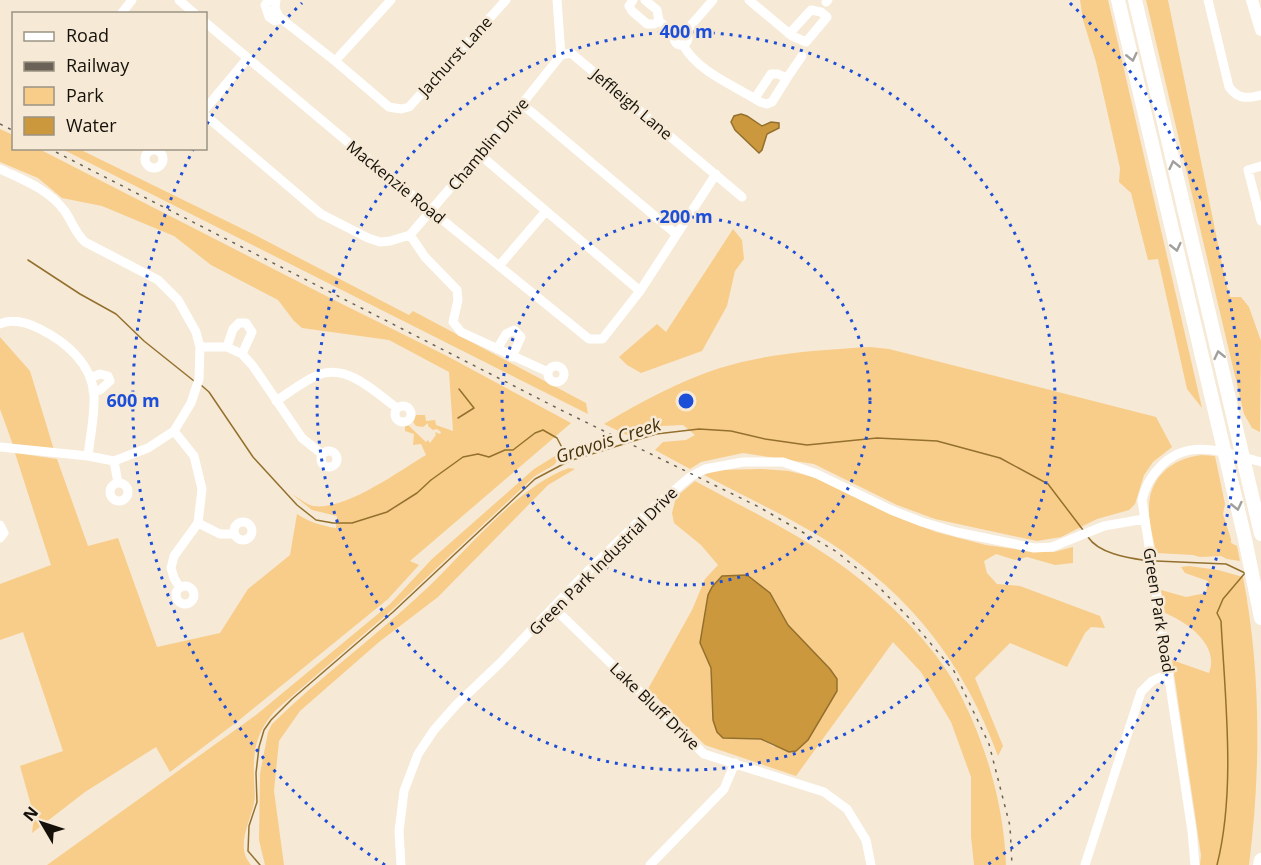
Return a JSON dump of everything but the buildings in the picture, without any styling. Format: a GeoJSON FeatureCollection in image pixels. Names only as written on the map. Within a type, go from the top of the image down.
{"type":"FeatureCollection","features":[{"type":"Feature","properties":{"kind":"highway"},"geometry":{"type":"LineString","coordinates":[[1118,0],[1261,615]]}},
{"type":"Feature","properties":{"kind":"highway"},"geometry":{"type":"LineString","coordinates":[[1135,0],[1261,534]]}},
{"type":"Feature","properties":{"kind":"highway"},"geometry":{"type":"LineString","coordinates":[[1260,865],[1261,861]]}},
{"type":"Feature","properties":{"kind":"main road"},"geometry":{"type":"LineString","coordinates":[[1252,0],[1261,30]]}},
{"type":"Feature","properties":{"kind":"street"},"geometry":{"type":"LineString","coordinates":[[123,12],[132,0]]}},
{"type":"Feature","properties":{"kind":"street"},"geometry":{"type":"LineString","coordinates":[[179,0],[193,12]]}},
{"type":"Feature","properties":{"kind":"street"},"geometry":{"type":"LineString","coordinates":[[274,3],[281,19],[335,61],[391,0]]}},
{"type":"Feature","properties":{"kind":"street","name":"Jachurst Lane"},"geometry":{"type":"LineString","coordinates":[[335,61],[388,107],[401,109],[409,107],[506,0]]}},
{"type":"Feature","properties":{"kind":"street"},"geometry":{"type":"LineString","coordinates":[[557,0],[561,55]]}},
{"type":"Feature","properties":{"kind":"street"},"geometry":{"type":"LineString","coordinates":[[645,0],[657,10],[659,21],[680,33]]}},
{"type":"Feature","properties":{"kind":"street"},"geometry":{"type":"LineString","coordinates":[[713,0],[680,33],[675,43],[683,45],[697,62],[718,79],[767,105],[772,102],[802,56]]}},
{"type":"Feature","properties":{"kind":"street"},"geometry":{"type":"LineString","coordinates":[[750,0],[789,34]]}},
{"type":"Feature","properties":{"kind":"street"},"geometry":{"type":"LineString","coordinates":[[1208,0],[1229,87],[1237,97],[1261,95]]}},
{"type":"Feature","properties":{"kind":"street"},"geometry":{"type":"LineString","coordinates":[[628,2],[632,11],[647,24],[659,21]]}},
{"type":"Feature","properties":{"kind":"street","name":"Mackenzie Road"},"geometry":{"type":"LineString","coordinates":[[207,24],[431,211],[589,339],[602,339],[640,291]]}},
{"type":"Feature","properties":{"kind":"street","name":"Jeffleigh Lane"},"geometry":{"type":"LineString","coordinates":[[561,55],[571,54],[742,197]]}},
{"type":"Feature","properties":{"kind":"street","name":"Chamblin Drive"},"geometry":{"type":"LineString","coordinates":[[411,235],[561,55]]}},
{"type":"Feature","properties":{"kind":"street"},"geometry":{"type":"LineString","coordinates":[[207,107],[247,59]]}},
{"type":"Feature","properties":{"kind":"street"},"geometry":{"type":"LineString","coordinates":[[754,98],[771,74],[787,78]]}},
{"type":"Feature","properties":{"kind":"street"},"geometry":{"type":"LineString","coordinates":[[522,104],[676,234]]}},
{"type":"Feature","properties":{"kind":"street"},"geometry":{"type":"LineString","coordinates":[[207,117],[321,214],[380,242],[411,235],[425,257],[457,290],[458,300],[453,322],[461,332],[548,372]]}},
{"type":"Feature","properties":{"kind":"street"},"geometry":{"type":"LineString","coordinates":[[163,156],[169,150]]}},
{"type":"Feature","properties":{"kind":"street"},"geometry":{"type":"LineString","coordinates":[[479,154],[640,291],[716,174]]}},
{"type":"Feature","properties":{"kind":"street"},"geometry":{"type":"LineString","coordinates":[[1261,166],[1248,170],[1261,221]]}},
{"type":"Feature","properties":{"kind":"street"},"geometry":{"type":"LineString","coordinates":[[0,169],[48,194],[64,210],[78,235],[85,242],[158,280],[178,300],[196,332],[200,347],[199,379],[191,403],[174,431],[148,448],[114,461],[0,447]]}},
{"type":"Feature","properties":{"kind":"street"},"geometry":{"type":"LineString","coordinates":[[499,266],[546,211]]}},
{"type":"Feature","properties":{"kind":"street"},"geometry":{"type":"LineString","coordinates":[[0,324],[6,321],[26,322],[54,336],[71,350],[88,372],[93,391],[88,456]]}},
{"type":"Feature","properties":{"kind":"street"},"geometry":{"type":"LineString","coordinates":[[227,347],[233,329],[239,323],[246,323],[252,332],[242,354]]}},
{"type":"Feature","properties":{"kind":"street"},"geometry":{"type":"LineString","coordinates":[[496,349],[506,334],[514,330],[521,337],[512,357]]}},
{"type":"Feature","properties":{"kind":"street"},"geometry":{"type":"LineString","coordinates":[[200,347],[227,347],[242,354],[253,366],[302,438],[322,454]]}},
{"type":"Feature","properties":{"kind":"street"},"geometry":{"type":"LineString","coordinates":[[276,401],[313,377],[335,372],[353,377],[397,408]]}},
{"type":"Feature","properties":{"kind":"street"},"geometry":{"type":"LineString","coordinates":[[90,378],[100,374],[108,376],[110,381],[100,390],[93,391]]}},
{"type":"Feature","properties":{"kind":"street"},"geometry":{"type":"LineString","coordinates":[[174,431],[194,456],[202,489],[198,523],[174,556],[171,568],[180,588]]}},
{"type":"Feature","properties":{"kind":"street","name":"Green Park Road"},"geometry":{"type":"LineString","coordinates":[[1195,865],[1169,673],[1142,500],[1147,484],[1157,469],[1177,453],[1190,449],[1207,449],[1261,462]]}},
{"type":"Feature","properties":{"kind":"street"},"geometry":{"type":"LineString","coordinates":[[114,461],[118,483]]}},
{"type":"Feature","properties":{"kind":"street","name":"Green Park Industrial Drive"},"geometry":{"type":"LineString","coordinates":[[401,865],[399,831],[404,791],[418,754],[434,730],[456,705],[641,519],[690,477],[705,469],[744,462],[783,462],[817,474],[891,510],[922,522],[956,532],[1034,548],[1052,547],[1104,526],[1144,519]]}},
{"type":"Feature","properties":{"kind":"street"},"geometry":{"type":"LineString","coordinates":[[198,523],[220,534],[234,534]]}},
{"type":"Feature","properties":{"kind":"street"},"geometry":{"type":"LineString","coordinates":[[0,525],[4,533],[0,538]]}},
{"type":"Feature","properties":{"kind":"street","name":"Lake Bluff Drive"},"geometry":{"type":"LineString","coordinates":[[554,608],[704,754],[824,792],[848,809],[866,840],[871,865]]}},
{"type":"Feature","properties":{"kind":"street"},"geometry":{"type":"LineString","coordinates":[[1085,865],[1141,692],[1152,681],[1169,673]]}},
{"type":"Feature","properties":{"kind":"street"},"geometry":{"type":"LineString","coordinates":[[650,865],[724,789],[735,763]]}},
{"type":"Feature","properties":{"kind":"green space"},"geometry":{"type":"Polygon","coordinates":[[[1080,0],[1108,0],[1202,408],[1187,389],[1158,259],[1148,260],[1131,193],[1119,182],[1120,168],[1080,0]]]}},
{"type":"Feature","properties":{"kind":"green space"},"geometry":{"type":"Polygon","coordinates":[[[1146,0],[1168,0],[1226,283],[1230,297],[1241,297],[1249,307],[1261,341],[1260,432],[1252,428],[1244,414],[1146,0]]]}},
{"type":"Feature","properties":{"kind":"green space"},"geometry":{"type":"Polygon","coordinates":[[[0,129],[12,135],[12,150],[41,150],[447,356],[571,423],[410,561],[419,565],[388,599],[238,721],[170,772],[156,747],[85,792],[32,833],[34,816],[20,766],[63,751],[23,632],[0,640],[0,584],[51,565],[15,453],[57,459],[88,546],[118,538],[157,647],[220,633],[248,589],[290,555],[297,514],[316,523],[336,528],[337,516],[312,510],[293,495],[313,506],[326,506],[340,502],[371,488],[426,455],[421,444],[413,445],[414,434],[405,431],[405,425],[430,443],[436,435],[435,432],[440,434],[441,432],[437,429],[433,430],[428,423],[423,427],[416,426],[413,422],[416,415],[425,415],[426,421],[435,420],[436,425],[453,431],[449,372],[389,340],[302,328],[278,300],[211,265],[174,236],[102,206],[62,198],[38,178],[0,162],[0,129]]]}},
{"type":"Feature","properties":{"kind":"green space"},"geometry":{"type":"Polygon","coordinates":[[[64,150],[81,150],[251,233],[409,315],[413,311],[586,403],[588,414],[64,150]]]}},
{"type":"Feature","properties":{"kind":"green space"},"geometry":{"type":"Polygon","coordinates":[[[733,229],[742,240],[744,259],[735,271],[727,306],[702,351],[641,373],[627,365],[619,357],[657,324],[666,332],[733,229]]]}},
{"type":"Feature","properties":{"kind":"green space"},"geometry":{"type":"Polygon","coordinates":[[[0,337],[30,371],[54,450],[13,445],[0,409],[0,337]]]}},
{"type":"Feature","properties":{"kind":"green space"},"geometry":{"type":"Polygon","coordinates":[[[870,347],[889,349],[1156,417],[1172,447],[1153,462],[1144,475],[1135,504],[1129,510],[1097,519],[1061,537],[1037,541],[935,519],[897,505],[814,464],[743,453],[701,462],[690,469],[655,450],[663,442],[686,440],[695,435],[683,425],[641,427],[627,435],[604,424],[660,393],[720,368],[775,356],[870,347]]]}},
{"type":"Feature","properties":{"kind":"green space"},"geometry":{"type":"Polygon","coordinates":[[[560,453],[554,465],[535,476],[393,609],[269,718],[260,734],[255,750],[255,800],[244,843],[246,858],[251,865],[47,865],[256,715],[390,604],[432,559],[534,469],[560,453]]]}},
{"type":"Feature","properties":{"kind":"green space"},"geometry":{"type":"Polygon","coordinates":[[[1215,456],[1225,504],[1223,514],[1231,543],[1237,546],[1240,561],[1221,556],[1200,557],[1156,553],[1149,516],[1152,489],[1157,480],[1171,466],[1190,457],[1215,456]]]}},
{"type":"Feature","properties":{"kind":"green space"},"geometry":{"type":"Polygon","coordinates":[[[569,468],[575,469],[548,485],[438,597],[379,642],[300,711],[279,741],[274,791],[284,865],[265,865],[259,840],[260,774],[268,732],[272,724],[424,591],[511,505],[549,477],[569,468]]]}},
{"type":"Feature","properties":{"kind":"green space"},"geometry":{"type":"Polygon","coordinates":[[[717,470],[789,471],[817,478],[902,519],[936,532],[986,545],[1036,552],[1054,552],[1073,547],[1073,563],[1055,565],[1027,557],[1015,560],[996,554],[984,561],[987,573],[997,584],[1020,586],[1100,616],[1105,628],[1091,627],[1085,633],[1067,667],[1010,643],[975,678],[1003,746],[998,756],[969,691],[951,662],[932,635],[886,585],[829,542],[704,475],[717,470]]]}},
{"type":"Feature","properties":{"kind":"green space"},"geometry":{"type":"Polygon","coordinates":[[[695,481],[788,531],[856,576],[916,632],[952,679],[982,745],[1001,817],[1006,865],[974,865],[971,836],[971,777],[951,722],[921,672],[893,642],[796,776],[705,745],[648,689],[692,610],[705,579],[718,565],[701,545],[674,523],[672,513],[676,497],[695,481]],[[747,575],[722,577],[706,608],[700,643],[711,668],[713,720],[717,732],[723,738],[761,739],[774,747],[830,669],[788,625],[770,593],[747,575]]]}},
{"type":"Feature","properties":{"kind":"green space"},"geometry":{"type":"Polygon","coordinates":[[[1181,567],[1218,570],[1243,577],[1253,648],[1257,721],[1256,793],[1249,865],[1200,865],[1201,855],[1172,660],[1209,673],[1210,653],[1199,636],[1183,622],[1165,613],[1161,590],[1186,597],[1206,593],[1208,581],[1185,573],[1181,567]]]}},
{"type":"Feature","properties":{"kind":"water"},"geometry":{"type":"Polygon","coordinates":[[[741,114],[762,126],[771,122],[779,123],[779,128],[767,134],[759,153],[735,130],[731,122],[734,116],[741,114]]]}},
{"type":"Feature","properties":{"kind":"water"},"geometry":{"type":"Polygon","coordinates":[[[747,575],[770,593],[788,625],[837,679],[837,691],[808,740],[796,751],[789,752],[761,739],[723,738],[717,732],[713,720],[711,668],[700,643],[708,595],[722,576],[747,575]]]}},
{"type":"Feature","properties":{"kind":"waterway"},"geometry":{"type":"LineString","coordinates":[[28,260],[116,314],[144,341],[194,381]]}},
{"type":"Feature","properties":{"kind":"waterway"},"geometry":{"type":"LineString","coordinates":[[201,385],[209,392],[253,457],[297,505],[316,520],[352,523],[387,512],[417,493],[463,457],[478,454],[489,457],[505,450],[513,450],[535,433],[543,430],[557,438],[568,459]]}},
{"type":"Feature","properties":{"kind":"waterway"},"geometry":{"type":"LineString","coordinates":[[458,418],[474,408],[459,389]]}},
{"type":"Feature","properties":{"kind":"waterway","name":"Gravois Creek"},"geometry":{"type":"LineString","coordinates":[[260,865],[248,851],[249,826],[257,802],[256,773],[259,747],[264,730],[271,720],[292,699],[393,612],[535,479],[569,461],[656,434],[699,429],[731,431],[807,445],[877,438],[937,441],[1000,458],[1048,484],[1083,530]]}},
{"type":"Feature","properties":{"kind":"waterway","name":"Gravois Creek"},"geometry":{"type":"LineString","coordinates":[[1088,537],[1099,548],[1124,557],[1148,561]]}},
{"type":"Feature","properties":{"kind":"waterway","name":"Gravois Creek"},"geometry":{"type":"LineString","coordinates":[[1156,561],[1226,564],[1245,573]]}},
{"type":"Feature","properties":{"kind":"waterway"},"geometry":{"type":"LineString","coordinates":[[1217,865],[1223,836],[1228,775],[1227,712],[1221,621],[1217,613],[1223,599],[1245,573]]}},
{"type":"Feature","properties":{"kind":"railway"},"geometry":{"type":"LineString","coordinates":[[0,124],[12,130]]}},
{"type":"Feature","properties":{"kind":"railway"},"geometry":{"type":"LineString","coordinates":[[52,150],[561,410],[759,507],[837,552],[877,585],[909,618],[954,671],[989,744],[1010,826],[1012,865]]}}]}
